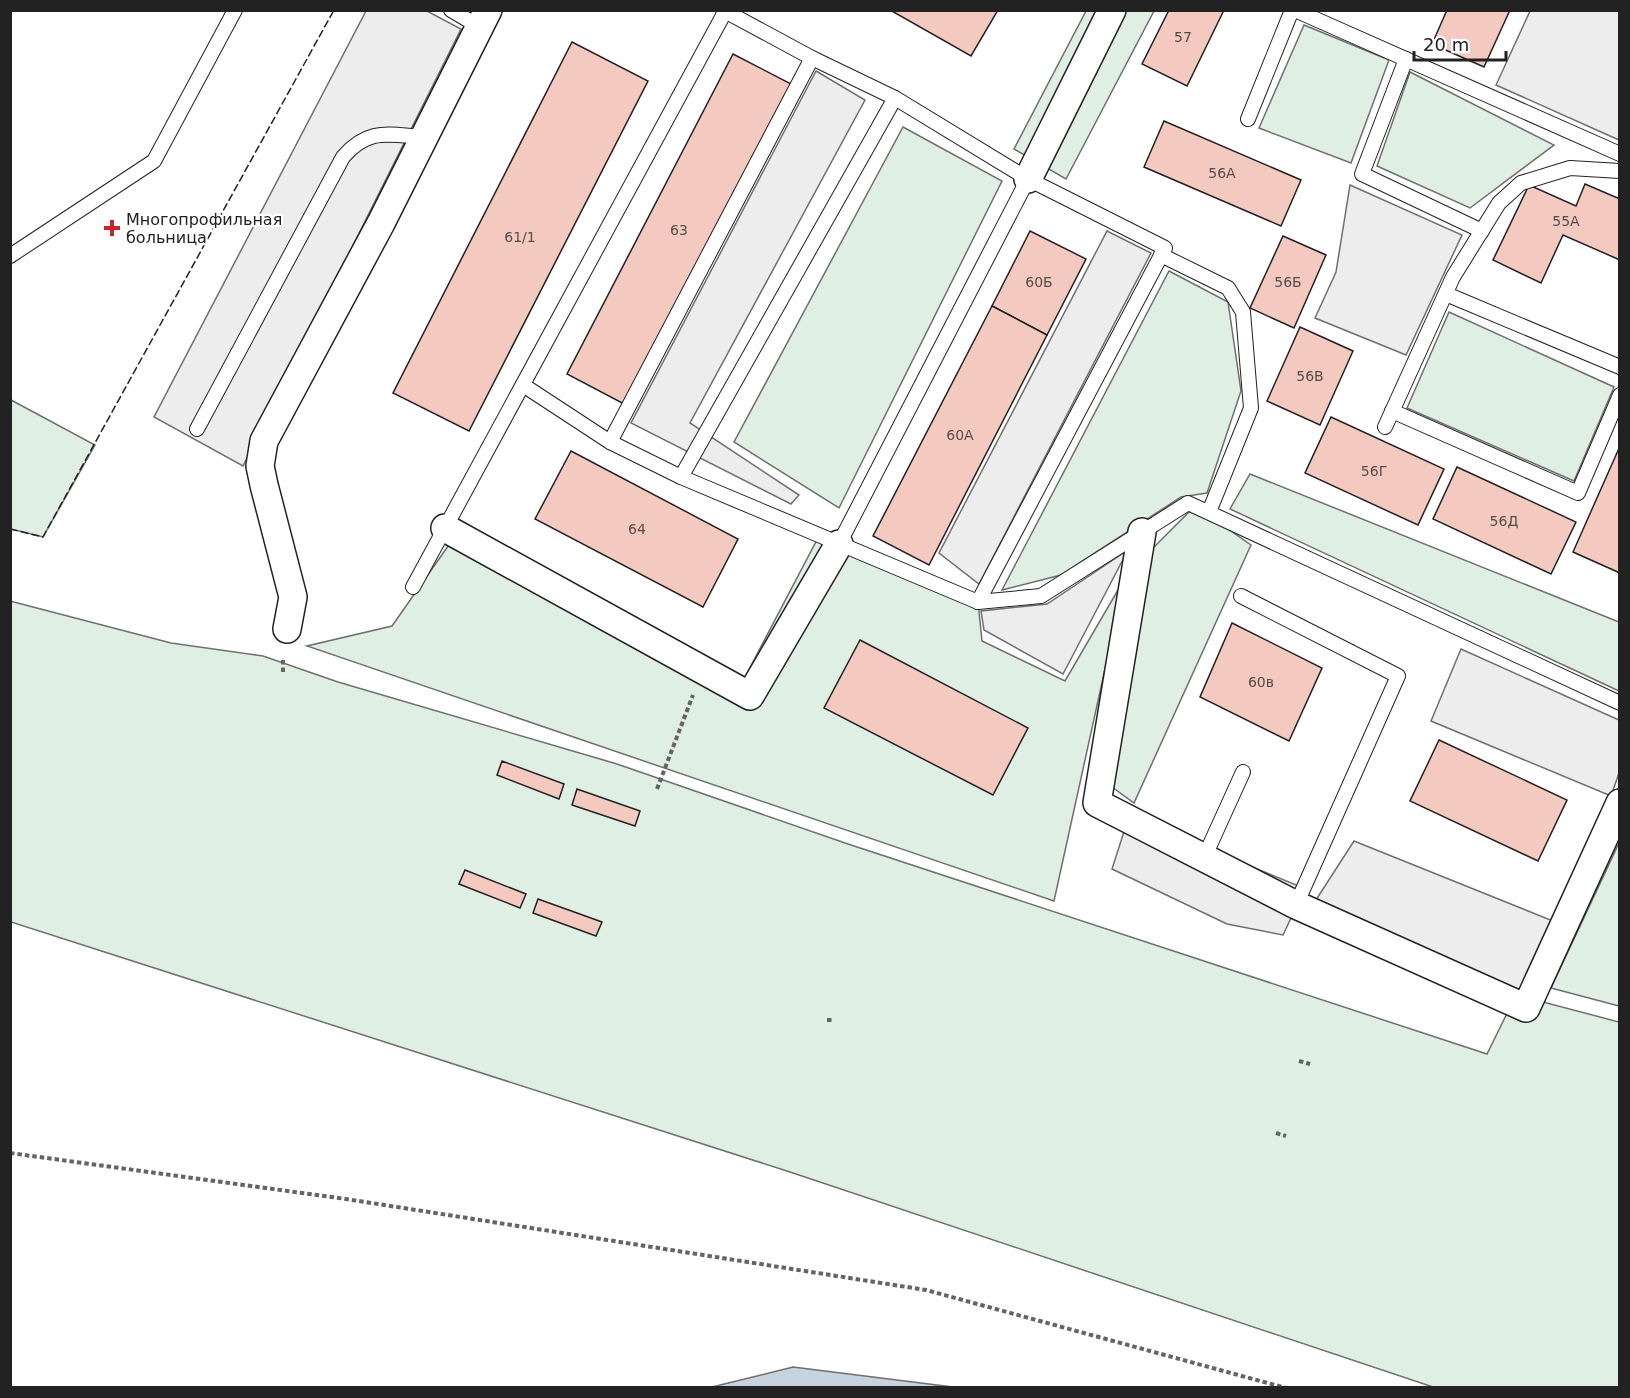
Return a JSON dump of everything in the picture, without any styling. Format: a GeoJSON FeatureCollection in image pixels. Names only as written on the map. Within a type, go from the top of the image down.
{"type":"FeatureCollection","features":[{"type":"Feature","properties":{"kind":"street"},"geometry":{"type":"LineString","coordinates":[[1028,179],[1112,10]]}},
{"type":"Feature","properties":{"kind":"street"},"geometry":{"type":"LineString","coordinates":[[287,629],[293,597],[260,466],[264,441],[381,223],[484,19]]}},
{"type":"Feature","properties":{"kind":"street"},"geometry":{"type":"LineString","coordinates":[[445,528],[750,696],[839,544]]}},
{"type":"Feature","properties":{"kind":"street"},"geometry":{"type":"LineString","coordinates":[[1142,532],[1097,803],[1296,905],[1526,1008],[1620,803]]}},
{"type":"Feature","properties":{"kind":"lane"},"geometry":{"type":"LineString","coordinates":[[10,256],[154,161],[235,10]]}},
{"type":"Feature","properties":{"kind":"lane"},"geometry":{"type":"LineString","coordinates":[[452,10],[484,19]]}},
{"type":"Feature","properties":{"kind":"lane"},"geometry":{"type":"LineString","coordinates":[[1248,119],[1293,10],[1620,154]]}},
{"type":"Feature","properties":{"kind":"lane"},"geometry":{"type":"LineString","coordinates":[[413,587],[725,11],[812,58],[895,98],[1028,179],[1165,248],[978,602]]}},
{"type":"Feature","properties":{"kind":"lane"},"geometry":{"type":"LineString","coordinates":[[610,442],[812,58]]}},
{"type":"Feature","properties":{"kind":"lane"},"geometry":{"type":"LineString","coordinates":[[1406,60],[1362,174],[1482,231]]}},
{"type":"Feature","properties":{"kind":"lane"},"geometry":{"type":"LineString","coordinates":[[681,477],[895,98]]}},
{"type":"Feature","properties":{"kind":"lane"},"geometry":{"type":"LineString","coordinates":[[197,429],[343,157],[353,145],[363,138],[381,135],[424,137]]}},
{"type":"Feature","properties":{"kind":"lane"},"geometry":{"type":"LineString","coordinates":[[1385,427],[1454,277],[1499,203],[1521,183],[1570,168],[1620,171]]}},
{"type":"Feature","properties":{"kind":"lane"},"geometry":{"type":"LineString","coordinates":[[839,544],[1028,179]]}},
{"type":"Feature","properties":{"kind":"lane"},"geometry":{"type":"LineString","coordinates":[[1161,255],[1228,288],[1243,312],[1251,408],[1209,513]]}},
{"type":"Feature","properties":{"kind":"lane"},"geometry":{"type":"LineString","coordinates":[[1446,294],[1620,367]]}},
{"type":"Feature","properties":{"kind":"lane"},"geometry":{"type":"LineString","coordinates":[[523,385],[610,442],[681,477],[978,602],[1041,596],[1188,503],[1620,703]]}},
{"type":"Feature","properties":{"kind":"lane"},"geometry":{"type":"LineString","coordinates":[[1392,411],[1578,493],[1620,395]]}},
{"type":"Feature","properties":{"kind":"lane"},"geometry":{"type":"LineString","coordinates":[[1241,597],[1398,676],[1296,905]]}},
{"type":"Feature","properties":{"kind":"lane"},"geometry":{"type":"LineString","coordinates":[[1204,858],[1243,772]]}},
{"type":"Feature","properties":{"kind":"path"},"geometry":{"type":"LineString","coordinates":[[657,789],[702,669]]}},
{"type":"Feature","properties":{"kind":"path"},"geometry":{"type":"LineString","coordinates":[[1299,1061],[1310,1064]]}},
{"type":"Feature","properties":{"kind":"path"},"geometry":{"type":"LineString","coordinates":[[1276,1133],[1286,1136]]}},
{"type":"Feature","properties":{"kind":"path"},"geometry":{"type":"LineString","coordinates":[[10,1153],[346,1198],[926,1290],[1286,1388]]}},
{"type":"Feature","properties":{"kind":"green space"},"geometry":{"type":"Polygon","coordinates":[[[1086,11],[1154,11],[1066,179],[1014,149],[1086,11]]]}},
{"type":"Feature","properties":{"kind":"green space"},"geometry":{"type":"Polygon","coordinates":[[[1304,25],[1389,60],[1351,163],[1259,128],[1304,25]]]}},
{"type":"Feature","properties":{"kind":"green space"},"geometry":{"type":"Polygon","coordinates":[[[1410,72],[1554,145],[1470,208],[1377,166],[1410,72]]]}},
{"type":"Feature","properties":{"kind":"green space"},"geometry":{"type":"Polygon","coordinates":[[[903,127],[1002,181],[839,508],[734,442],[903,127]]]}},
{"type":"Feature","properties":{"kind":"green space"},"geometry":{"type":"Polygon","coordinates":[[[1169,271],[1228,302],[1241,391],[1207,493],[1181,497],[1061,575],[1002,590],[1169,271]]]}},
{"type":"Feature","properties":{"kind":"green space"},"geometry":{"type":"Polygon","coordinates":[[[1449,312],[1614,387],[1574,481],[1407,408],[1449,312]]]}},
{"type":"Feature","properties":{"kind":"green space"},"geometry":{"type":"Polygon","coordinates":[[[11,400],[95,445],[43,537],[11,529],[11,400]]]}},
{"type":"Feature","properties":{"kind":"green space"},"geometry":{"type":"Polygon","coordinates":[[[1250,474],[1619,622],[1619,691],[1230,509],[1250,474]]]}},
{"type":"Feature","properties":{"kind":"green space"},"geometry":{"type":"Polygon","coordinates":[[[1195,506],[1251,545],[1134,803],[1108,784],[1147,554],[1195,506]]]}},
{"type":"Feature","properties":{"kind":"green space"},"geometry":{"type":"Polygon","coordinates":[[[819,536],[978,602],[982,641],[1065,681],[1125,578],[1054,901],[307,646],[392,626],[453,539],[744,679],[819,536]]]}},
{"type":"Feature","properties":{"kind":"green space"},"geometry":{"type":"Polygon","coordinates":[[[10,601],[171,643],[263,656],[338,682],[617,764],[848,844],[1487,1054],[1516,995],[1619,1022],[1619,1387],[1433,1387],[790,1172],[11,922],[10,601]]]}},
{"type":"Feature","properties":{"kind":"green space"},"geometry":{"type":"Polygon","coordinates":[[[1619,843],[1619,1006],[1551,988],[1619,843]]]}},
{"type":"Feature","properties":{"kind":"shaded area"},"geometry":{"type":"Polygon","coordinates":[[[366,11],[427,11],[461,29],[243,466],[154,417],[366,11]]]}},
{"type":"Feature","properties":{"kind":"shaded area"},"geometry":{"type":"Polygon","coordinates":[[[1530,11],[1619,11],[1619,140],[1496,85],[1530,11]]]}},
{"type":"Feature","properties":{"kind":"shaded area"},"geometry":{"type":"Polygon","coordinates":[[[816,71],[865,100],[690,423],[799,495],[791,504],[631,423],[816,71]]]}},
{"type":"Feature","properties":{"kind":"shaded area"},"geometry":{"type":"Polygon","coordinates":[[[1350,185],[1462,235],[1406,355],[1315,318],[1336,272],[1350,185]]]}},
{"type":"Feature","properties":{"kind":"shaded area"},"geometry":{"type":"Polygon","coordinates":[[[1107,231],[1151,253],[979,584],[939,553],[1107,231]]]}},
{"type":"Feature","properties":{"kind":"shaded area"},"geometry":{"type":"Polygon","coordinates":[[[1128,550],[1063,674],[984,630],[981,611],[1047,604],[1128,550]]]}},
{"type":"Feature","properties":{"kind":"shaded area"},"geometry":{"type":"Polygon","coordinates":[[[1461,649],[1619,720],[1619,773],[1611,796],[1431,721],[1461,649]]]}},
{"type":"Feature","properties":{"kind":"shaded area"},"geometry":{"type":"Polygon","coordinates":[[[1129,816],[1301,887],[1283,935],[1227,924],[1112,869],[1129,816]]]}},
{"type":"Feature","properties":{"kind":"shaded area"},"geometry":{"type":"Polygon","coordinates":[[[1354,841],[1563,925],[1516,995],[1314,903],[1354,841]]]}},
{"type":"Feature","properties":{"kind":"shaded area"},"geometry":{"type":"Polygon","coordinates":[[[793,1367],[953,1387],[712,1387],[793,1367]]]}},
{"type":"Feature","properties":{"kind":"building"},"geometry":{"type":"Polygon","coordinates":[[[890,10],[998,10],[971,56],[890,10]]]}},
{"type":"Feature","properties":{"kind":"building"},"geometry":{"type":"Polygon","coordinates":[[[1169,10],[1224,10],[1187,86],[1142,64],[1169,10]]]}},
{"type":"Feature","properties":{"kind":"building"},"geometry":{"type":"Polygon","coordinates":[[[1447,10],[1510,10],[1484,67],[1432,44],[1447,10]]]}},
{"type":"Feature","properties":{"kind":"building"},"geometry":{"type":"Polygon","coordinates":[[[572,42],[648,81],[469,431],[393,393],[572,42]]]}},
{"type":"Feature","properties":{"kind":"building"},"geometry":{"type":"Polygon","coordinates":[[[733,54],[793,85],[624,404],[567,374],[733,54]]]}},
{"type":"Feature","properties":{"kind":"building"},"geometry":{"type":"Polygon","coordinates":[[[1164,121],[1301,180],[1281,226],[1144,167],[1164,121]]]}},
{"type":"Feature","properties":{"kind":"building"},"geometry":{"type":"Polygon","coordinates":[[[1585,184],[1620,199],[1620,260],[1563,235],[1541,283],[1493,260],[1529,185],[1576,206],[1585,184]]]}},
{"type":"Feature","properties":{"kind":"building"},"geometry":{"type":"Polygon","coordinates":[[[1030,231],[1086,259],[1047,335],[992,306],[1030,231]]]}},
{"type":"Feature","properties":{"kind":"building"},"geometry":{"type":"Polygon","coordinates":[[[1283,236],[1326,255],[1294,328],[1250,308],[1283,236]]]}},
{"type":"Feature","properties":{"kind":"building"},"geometry":{"type":"Polygon","coordinates":[[[992,306],[1047,335],[929,565],[873,536],[992,306]]]}},
{"type":"Feature","properties":{"kind":"building"},"geometry":{"type":"Polygon","coordinates":[[[1300,327],[1353,351],[1320,425],[1267,401],[1300,327]]]}},
{"type":"Feature","properties":{"kind":"building"},"geometry":{"type":"Polygon","coordinates":[[[1331,417],[1444,469],[1418,525],[1305,473],[1331,417]]]}},
{"type":"Feature","properties":{"kind":"building"},"geometry":{"type":"Polygon","coordinates":[[[1620,446],[1620,573],[1573,552],[1620,446]]]}},
{"type":"Feature","properties":{"kind":"building"},"geometry":{"type":"Polygon","coordinates":[[[571,451],[738,539],[703,607],[535,519],[571,451]]]}},
{"type":"Feature","properties":{"kind":"building"},"geometry":{"type":"Polygon","coordinates":[[[1457,467],[1576,522],[1551,574],[1433,519],[1457,467]]]}},
{"type":"Feature","properties":{"kind":"building"},"geometry":{"type":"Polygon","coordinates":[[[1232,623],[1322,668],[1289,741],[1200,697],[1232,623]]]}},
{"type":"Feature","properties":{"kind":"building"},"geometry":{"type":"Polygon","coordinates":[[[860,640],[1028,728],[993,795],[824,708],[860,640]]]}},
{"type":"Feature","properties":{"kind":"building"},"geometry":{"type":"Polygon","coordinates":[[[1439,740],[1567,800],[1538,861],[1410,801],[1439,740]]]}},
{"type":"Feature","properties":{"kind":"building"},"geometry":{"type":"Polygon","coordinates":[[[502,761],[564,784],[559,799],[497,775],[502,761]]]}},
{"type":"Feature","properties":{"kind":"building"},"geometry":{"type":"Polygon","coordinates":[[[577,789],[640,811],[635,826],[572,805],[577,789]]]}},
{"type":"Feature","properties":{"kind":"building"},"geometry":{"type":"Polygon","coordinates":[[[465,870],[526,894],[520,908],[459,884],[465,870]]]}},
{"type":"Feature","properties":{"kind":"building"},"geometry":{"type":"Polygon","coordinates":[[[538,899],[602,922],[596,936],[533,913],[538,899]]]}},
{"type":"Feature","properties":{"kind":"fence"},"geometry":{"type":"LineString","coordinates":[[10,529],[43,537],[334,10]]}},
{"type":"Feature","properties":{"kind":"place","name":"Многопрофильная больница"},"geometry":{"type":"Point","coordinates":[112,228]}}]}
